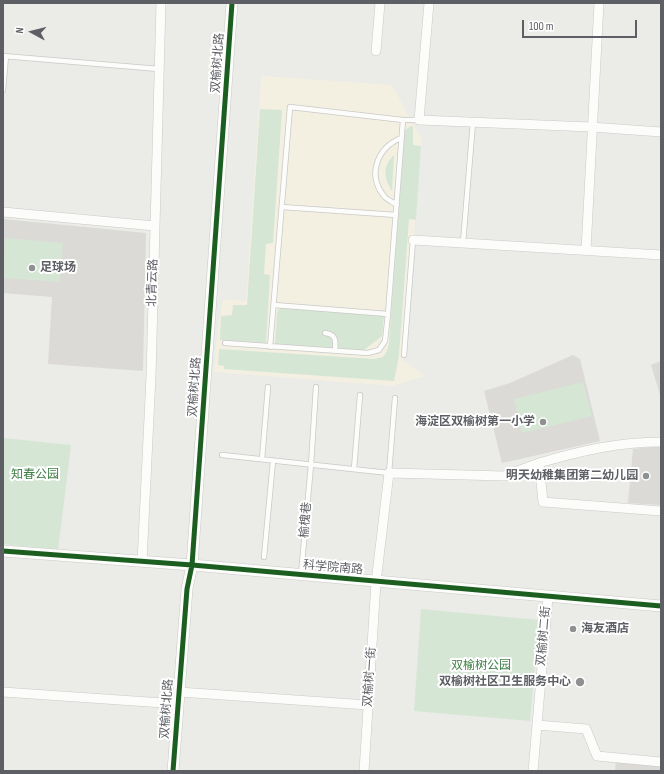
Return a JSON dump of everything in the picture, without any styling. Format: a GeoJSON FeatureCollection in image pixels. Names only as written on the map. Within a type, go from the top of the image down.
{"type":"FeatureCollection","features":[{"type":"Feature","properties":{"kind":"street","name":"北青云路"},"geometry":{"type":"LineString","coordinates":[[142,562],[155,226],[161,3]]}},
{"type":"Feature","properties":{"kind":"street","name":"双榆树北路"},"geometry":{"type":"LineString","coordinates":[[173,771],[187,589],[192,565],[232,3]]}},
{"type":"Feature","properties":{"kind":"street"},"geometry":{"type":"LineString","coordinates":[[376,51],[380,3]]}},
{"type":"Feature","properties":{"kind":"street"},"geometry":{"type":"LineString","coordinates":[[429,3],[419,120],[591,127],[661,132]]}},
{"type":"Feature","properties":{"kind":"street"},"geometry":{"type":"LineString","coordinates":[[586,250],[598,3]]}},
{"type":"Feature","properties":{"kind":"street"},"geometry":{"type":"LineString","coordinates":[[3,212],[155,226]]}},
{"type":"Feature","properties":{"kind":"street"},"geometry":{"type":"LineString","coordinates":[[413,240],[661,255]]}},
{"type":"Feature","properties":{"kind":"street"},"geometry":{"type":"LineString","coordinates":[[389,473],[504,476],[539,463],[571,454],[631,442],[661,442]]}},
{"type":"Feature","properties":{"kind":"street"},"geometry":{"type":"LineString","coordinates":[[539,463],[543,502],[661,511]]}},
{"type":"Feature","properties":{"kind":"street","name":"双榆树一街"},"geometry":{"type":"LineString","coordinates":[[364,771],[376,582],[389,473]]}},
{"type":"Feature","properties":{"kind":"street","name":"科学院南路"},"geometry":{"type":"LineString","coordinates":[[3,551],[192,565],[661,606]]}},
{"type":"Feature","properties":{"kind":"street","name":"科学院南路"},"geometry":{"type":"LineString","coordinates":[[3,558],[170,572],[192,565]]}},
{"type":"Feature","properties":{"kind":"street","name":"双榆树二街"},"geometry":{"type":"LineString","coordinates":[[533,771],[548,597]]}},
{"type":"Feature","properties":{"kind":"street"},"geometry":{"type":"LineString","coordinates":[[3,692],[178,704]]}},
{"type":"Feature","properties":{"kind":"street"},"geometry":{"type":"LineString","coordinates":[[179,692],[368,705]]}},
{"type":"Feature","properties":{"kind":"street"},"geometry":{"type":"LineString","coordinates":[[537,725],[586,729],[597,756],[661,762]]}},
{"type":"Feature","properties":{"kind":"lane"},"geometry":{"type":"LineString","coordinates":[[3,90],[5,56],[159,70]]}},
{"type":"Feature","properties":{"kind":"lane"},"geometry":{"type":"LineString","coordinates":[[270,347],[290,107],[403,120],[419,120]]}},
{"type":"Feature","properties":{"kind":"lane"},"geometry":{"type":"LineString","coordinates":[[225,343],[368,353],[379,350],[385,341],[388,314],[403,120]]}},
{"type":"Feature","properties":{"kind":"lane"},"geometry":{"type":"LineString","coordinates":[[463,243],[473,122]]}},
{"type":"Feature","properties":{"kind":"lane"},"geometry":{"type":"LineString","coordinates":[[397,205],[385,197],[381,191],[376,181],[376,168],[380,153],[401,138]]}},
{"type":"Feature","properties":{"kind":"lane"},"geometry":{"type":"LineString","coordinates":[[282,207],[396,215]]}},
{"type":"Feature","properties":{"kind":"lane"},"geometry":{"type":"LineString","coordinates":[[404,355],[413,240]]}},
{"type":"Feature","properties":{"kind":"lane"},"geometry":{"type":"LineString","coordinates":[[274,305],[388,314]]}},
{"type":"Feature","properties":{"kind":"lane"},"geometry":{"type":"LineString","coordinates":[[325,333],[332,334],[334,337],[335,351]]}},
{"type":"Feature","properties":{"kind":"lane"},"geometry":{"type":"LineString","coordinates":[[262,460],[268,387]]}},
{"type":"Feature","properties":{"kind":"lane","name":"榆槐巷"},"geometry":{"type":"LineString","coordinates":[[301,575],[311,465],[316,387]]}},
{"type":"Feature","properties":{"kind":"lane"},"geometry":{"type":"LineString","coordinates":[[354,469],[360,395]]}},
{"type":"Feature","properties":{"kind":"lane"},"geometry":{"type":"LineString","coordinates":[[222,455],[389,473],[395,398]]}},
{"type":"Feature","properties":{"kind":"lane"},"geometry":{"type":"LineString","coordinates":[[264,557],[273,461]]}},
{"type":"Feature","properties":{"kind":"shaded area"},"geometry":{"type":"Polygon","coordinates":[[[261,76],[392,85],[422,140],[403,360],[425,376],[393,386],[214,372],[216,343],[223,299],[246,301],[261,76]]]}},
{"type":"Feature","properties":{"kind":"shaded area"},"geometry":{"type":"Polygon","coordinates":[[[3,219],[146,233],[143,371],[48,364],[52,297],[3,293],[3,219]]]}},
{"type":"Feature","properties":{"kind":"shaded area","name":"海淀区双榆树第一小学"},"geometry":{"type":"Polygon","coordinates":[[[573,355],[580,359],[600,441],[502,463],[484,391],[510,383],[573,355]]]}},
{"type":"Feature","properties":{"kind":"shaded area"},"geometry":{"type":"Polygon","coordinates":[[[661,361],[661,398],[651,365],[661,361]]]}},
{"type":"Feature","properties":{"kind":"shaded area","name":"明天幼稚集团第二幼儿园"},"geometry":{"type":"Polygon","coordinates":[[[661,446],[661,505],[628,503],[633,449],[661,446]]]}},
{"type":"Feature","properties":{"kind":"shaded area"},"geometry":{"type":"Polygon","coordinates":[[[616,759],[661,763],[661,771],[615,771],[616,759]]]}},
{"type":"Feature","properties":{"kind":"green space"},"geometry":{"type":"Polygon","coordinates":[[[260,109],[282,110],[273,243],[266,244],[264,274],[270,275],[266,343],[220,340],[221,316],[232,315],[233,305],[247,305],[260,109]]]}},
{"type":"Feature","properties":{"kind":"green space"},"geometry":{"type":"Polygon","coordinates":[[[411,126],[413,127],[413,145],[421,146],[416,220],[409,219],[399,355],[394,381],[224,369],[224,366],[218,365],[219,349],[374,359],[383,357],[387,351],[389,343],[405,130],[411,126]]]}},
{"type":"Feature","properties":{"kind":"green space"},"geometry":{"type":"Polygon","coordinates":[[[394,155],[392,191],[387,181],[386,168],[390,159],[394,155]]]}},
{"type":"Feature","properties":{"kind":"green space","name":"足球场"},"geometry":{"type":"Polygon","coordinates":[[[5,238],[63,243],[60,282],[3,278],[5,238]]]}},
{"type":"Feature","properties":{"kind":"green space"},"geometry":{"type":"Polygon","coordinates":[[[282,308],[384,316],[382,336],[364,350],[275,344],[277,314],[278,310],[282,308]]]}},
{"type":"Feature","properties":{"kind":"green space"},"geometry":{"type":"Polygon","coordinates":[[[583,382],[592,416],[522,433],[514,399],[583,382]]]}},
{"type":"Feature","properties":{"kind":"green space","name":"知春公园"},"geometry":{"type":"Polygon","coordinates":[[[3,438],[71,445],[58,550],[3,544],[3,438]]]}},
{"type":"Feature","properties":{"kind":"green space","name":"双榆树公园"},"geometry":{"type":"Polygon","coordinates":[[[421,609],[539,620],[530,721],[414,711],[421,609]]]}},
{"type":"Feature","properties":{"kind":"cycle path"},"geometry":{"type":"LineString","coordinates":[[173,771],[187,589],[192,565],[232,3]]}},
{"type":"Feature","properties":{"kind":"cycle path"},"geometry":{"type":"LineString","coordinates":[[3,551],[192,565],[661,606]]}},
{"type":"Feature","properties":{"kind":"place","name":"足球场"},"geometry":{"type":"Point","coordinates":[32,268]}},
{"type":"Feature","properties":{"kind":"place","name":"海淀区双榆树第一小学"},"geometry":{"type":"Point","coordinates":[543,422]}},
{"type":"Feature","properties":{"kind":"place","name":"明天幼稚集团第二幼儿园"},"geometry":{"type":"Point","coordinates":[646,476]}},
{"type":"Feature","properties":{"kind":"place","name":"海友酒店"},"geometry":{"type":"Point","coordinates":[573,629]}},
{"type":"Feature","properties":{"kind":"place","name":"双榆树社区卫生服务中心"},"geometry":{"type":"Point","coordinates":[580,682]}}]}
